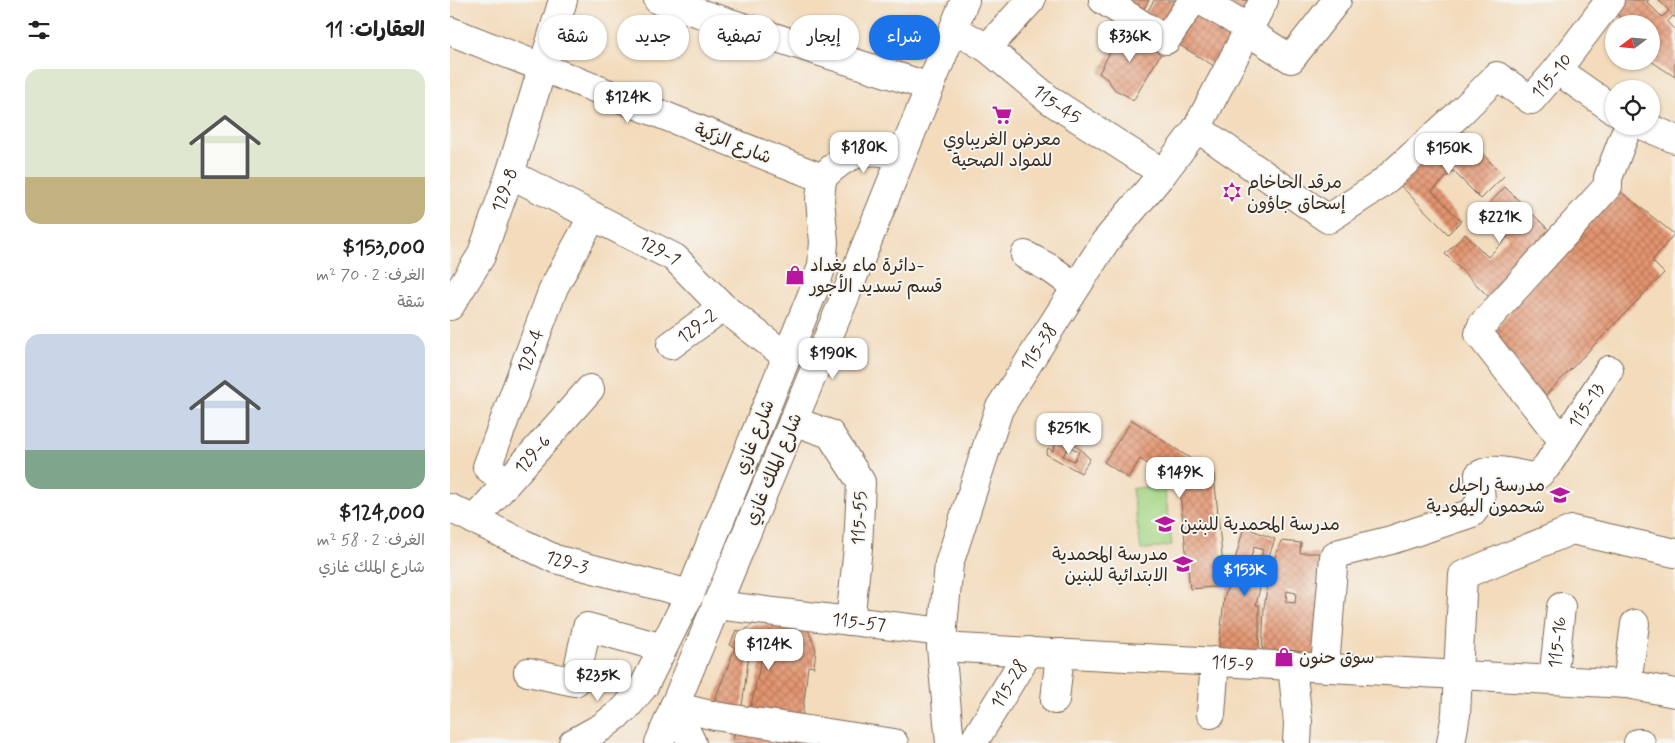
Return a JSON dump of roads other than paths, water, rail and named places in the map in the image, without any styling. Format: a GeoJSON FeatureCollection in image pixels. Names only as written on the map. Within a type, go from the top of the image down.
{"type":"FeatureCollection","features":[{"type":"Feature","properties":{"kind":"street","name":"129-8"},"geometry":{"type":"LineString","coordinates":[[450,306],[481,256],[510,174],[563,0]]}},
{"type":"Feature","properties":{"kind":"street"},"geometry":{"type":"LineString","coordinates":[[658,0],[930,87]]}},
{"type":"Feature","properties":{"kind":"street","name":"شارع الملك غازي"},"geometry":{"type":"LineString","coordinates":[[659,743],[965,0]]}},
{"type":"Feature","properties":{"kind":"street"},"geometry":{"type":"LineString","coordinates":[[987,48],[1031,0]]}},
{"type":"Feature","properties":{"kind":"street"},"geometry":{"type":"LineString","coordinates":[[1103,0],[1166,40],[1193,0]]}},
{"type":"Feature","properties":{"kind":"street"},"geometry":{"type":"LineString","coordinates":[[1200,0],[1248,29],[1291,59],[1337,0]]}},
{"type":"Feature","properties":{"kind":"street","name":"115-38"},"geometry":{"type":"LineString","coordinates":[[950,743],[942,640],[949,564],[999,409],[1105,242],[1163,173],[1197,128],[1264,0]]}},
{"type":"Feature","properties":{"kind":"street","name":"115-10"},"geometry":{"type":"LineString","coordinates":[[1197,128],[1328,219],[1380,185],[1459,114],[1497,76],[1531,100],[1557,70],[1610,0]]}},
{"type":"Feature","properties":{"kind":"street","name":"115-45"},"geometry":{"type":"LineString","coordinates":[[954,29],[987,48],[1051,101],[1163,173]]}},
{"type":"Feature","properties":{"kind":"street","name":"شارع الزكية"},"geometry":{"type":"LineString","coordinates":[[450,31],[822,178]]}},
{"type":"Feature","properties":{"kind":"street"},"geometry":{"type":"LineString","coordinates":[[1557,70],[1605,104]]}},
{"type":"Feature","properties":{"kind":"street"},"geometry":{"type":"LineString","coordinates":[[1660,133],[1675,139]]}},
{"type":"Feature","properties":{"kind":"street"},"geometry":{"type":"LineString","coordinates":[[1563,441],[1479,334],[1482,326],[1608,186],[1608,178],[1625,135]]}},
{"type":"Feature","properties":{"kind":"street"},"geometry":{"type":"LineString","coordinates":[[822,178],[834,165],[849,156],[866,151],[884,151],[901,156]]}},
{"type":"Feature","properties":{"kind":"street","name":"129-1"},"geometry":{"type":"LineString","coordinates":[[510,174],[675,258],[723,307],[787,357]]}},
{"type":"Feature","properties":{"kind":"street","name":"شارع غازي"},"geometry":{"type":"LineString","coordinates":[[574,743],[602,727],[625,708],[644,686],[690,594],[787,357],[822,265],[824,242],[820,200],[822,178]]}},
{"type":"Feature","properties":{"kind":"street","name":"129-4"},"geometry":{"type":"LineString","coordinates":[[507,482],[487,467],[554,287],[593,216]]}},
{"type":"Feature","properties":{"kind":"street"},"geometry":{"type":"LineString","coordinates":[[1025,255],[1051,269],[1076,287]]}},
{"type":"Feature","properties":{"kind":"street","name":"129-2"},"geometry":{"type":"LineString","coordinates":[[672,345],[723,307]]}},
{"type":"Feature","properties":{"kind":"street","name":"115-13"},"geometry":{"type":"LineString","coordinates":[[1325,666],[1334,557],[1340,553],[1391,540],[1472,513],[1481,501],[1478,474],[1493,470],[1532,477],[1538,475],[1547,466],[1609,370]]}},
{"type":"Feature","properties":{"kind":"street","name":"129-6"},"geometry":{"type":"LineString","coordinates":[[457,513],[507,482],[590,389]]}},
{"type":"Feature","properties":{"kind":"street","name":"115-55"},"geometry":{"type":"LineString","coordinates":[[793,421],[830,434],[861,482],[858,548],[850,621]]}},
{"type":"Feature","properties":{"kind":"street","name":"129-3"},"geometry":{"type":"LineString","coordinates":[[457,513],[554,559],[690,594]]}},
{"type":"Feature","properties":{"kind":"street"},"geometry":{"type":"LineString","coordinates":[[1451,743],[1456,714],[1462,575],[1572,530],[1675,554]]}},
{"type":"Feature","properties":{"kind":"street","name":"115-57"},"geometry":{"type":"LineString","coordinates":[[716,605],[850,621],[942,640]]}},
{"type":"Feature","properties":{"kind":"street","name":"115-16"},"geometry":{"type":"LineString","coordinates":[[1553,680],[1560,607]]}},
{"type":"Feature","properties":{"kind":"street"},"geometry":{"type":"LineString","coordinates":[[1628,684],[1636,624]]}},
{"type":"Feature","properties":{"kind":"street"},"geometry":{"type":"LineString","coordinates":[[528,672],[575,682],[587,627],[662,648]]}},
{"type":"Feature","properties":{"kind":"street","name":"115-9"},"geometry":{"type":"LineString","coordinates":[[942,640],[1060,653],[1628,684],[1675,693]]}},
{"type":"Feature","properties":{"kind":"street","name":"115-28"},"geometry":{"type":"LineString","coordinates":[[972,743],[1029,651]]}},
{"type":"Feature","properties":{"kind":"street"},"geometry":{"type":"LineString","coordinates":[[1055,700],[1060,653]]}},
{"type":"Feature","properties":{"kind":"street"},"geometry":{"type":"LineString","coordinates":[[1211,714],[1216,661]]}},
{"type":"Feature","properties":{"kind":"street"},"geometry":{"type":"LineString","coordinates":[[1292,665],[1298,723],[1297,743]]}},
{"type":"Feature","properties":{"kind":"street"},"geometry":{"type":"LineString","coordinates":[[674,706],[692,743]]}},
{"type":"Feature","properties":{"kind":"street"},"geometry":{"type":"LineString","coordinates":[[674,706],[715,716],[894,743]]}},
{"type":"Feature","properties":{"kind":"place","name":"معرض الغريباوي للمواد الصحية"},"geometry":{"type":"Point","coordinates":[1002,115]}},
{"type":"Feature","properties":{"kind":"place","name":"مرقد الحاخام إسحاق جاؤون"},"geometry":{"type":"Point","coordinates":[1232,192]}},
{"type":"Feature","properties":{"kind":"place","name":"دائرة ماء بغداد- قسم تسديد الأجور"},"geometry":{"type":"Point","coordinates":[795,275]}},
{"type":"Feature","properties":{"kind":"place","name":"مدرسة راحيل شحمون اليهودية"},"geometry":{"type":"Point","coordinates":[1560,495]}},
{"type":"Feature","properties":{"kind":"place","name":"مدرسة المحمدية للبنين"},"geometry":{"type":"Point","coordinates":[1165,524]}},
{"type":"Feature","properties":{"kind":"place","name":"مدرسة المحمدية الابتدائية للبنين"},"geometry":{"type":"Point","coordinates":[1183,564]}},
{"type":"Feature","properties":{"kind":"place","name":"سوق حنون"},"geometry":{"type":"Point","coordinates":[1284,657]}}]}
